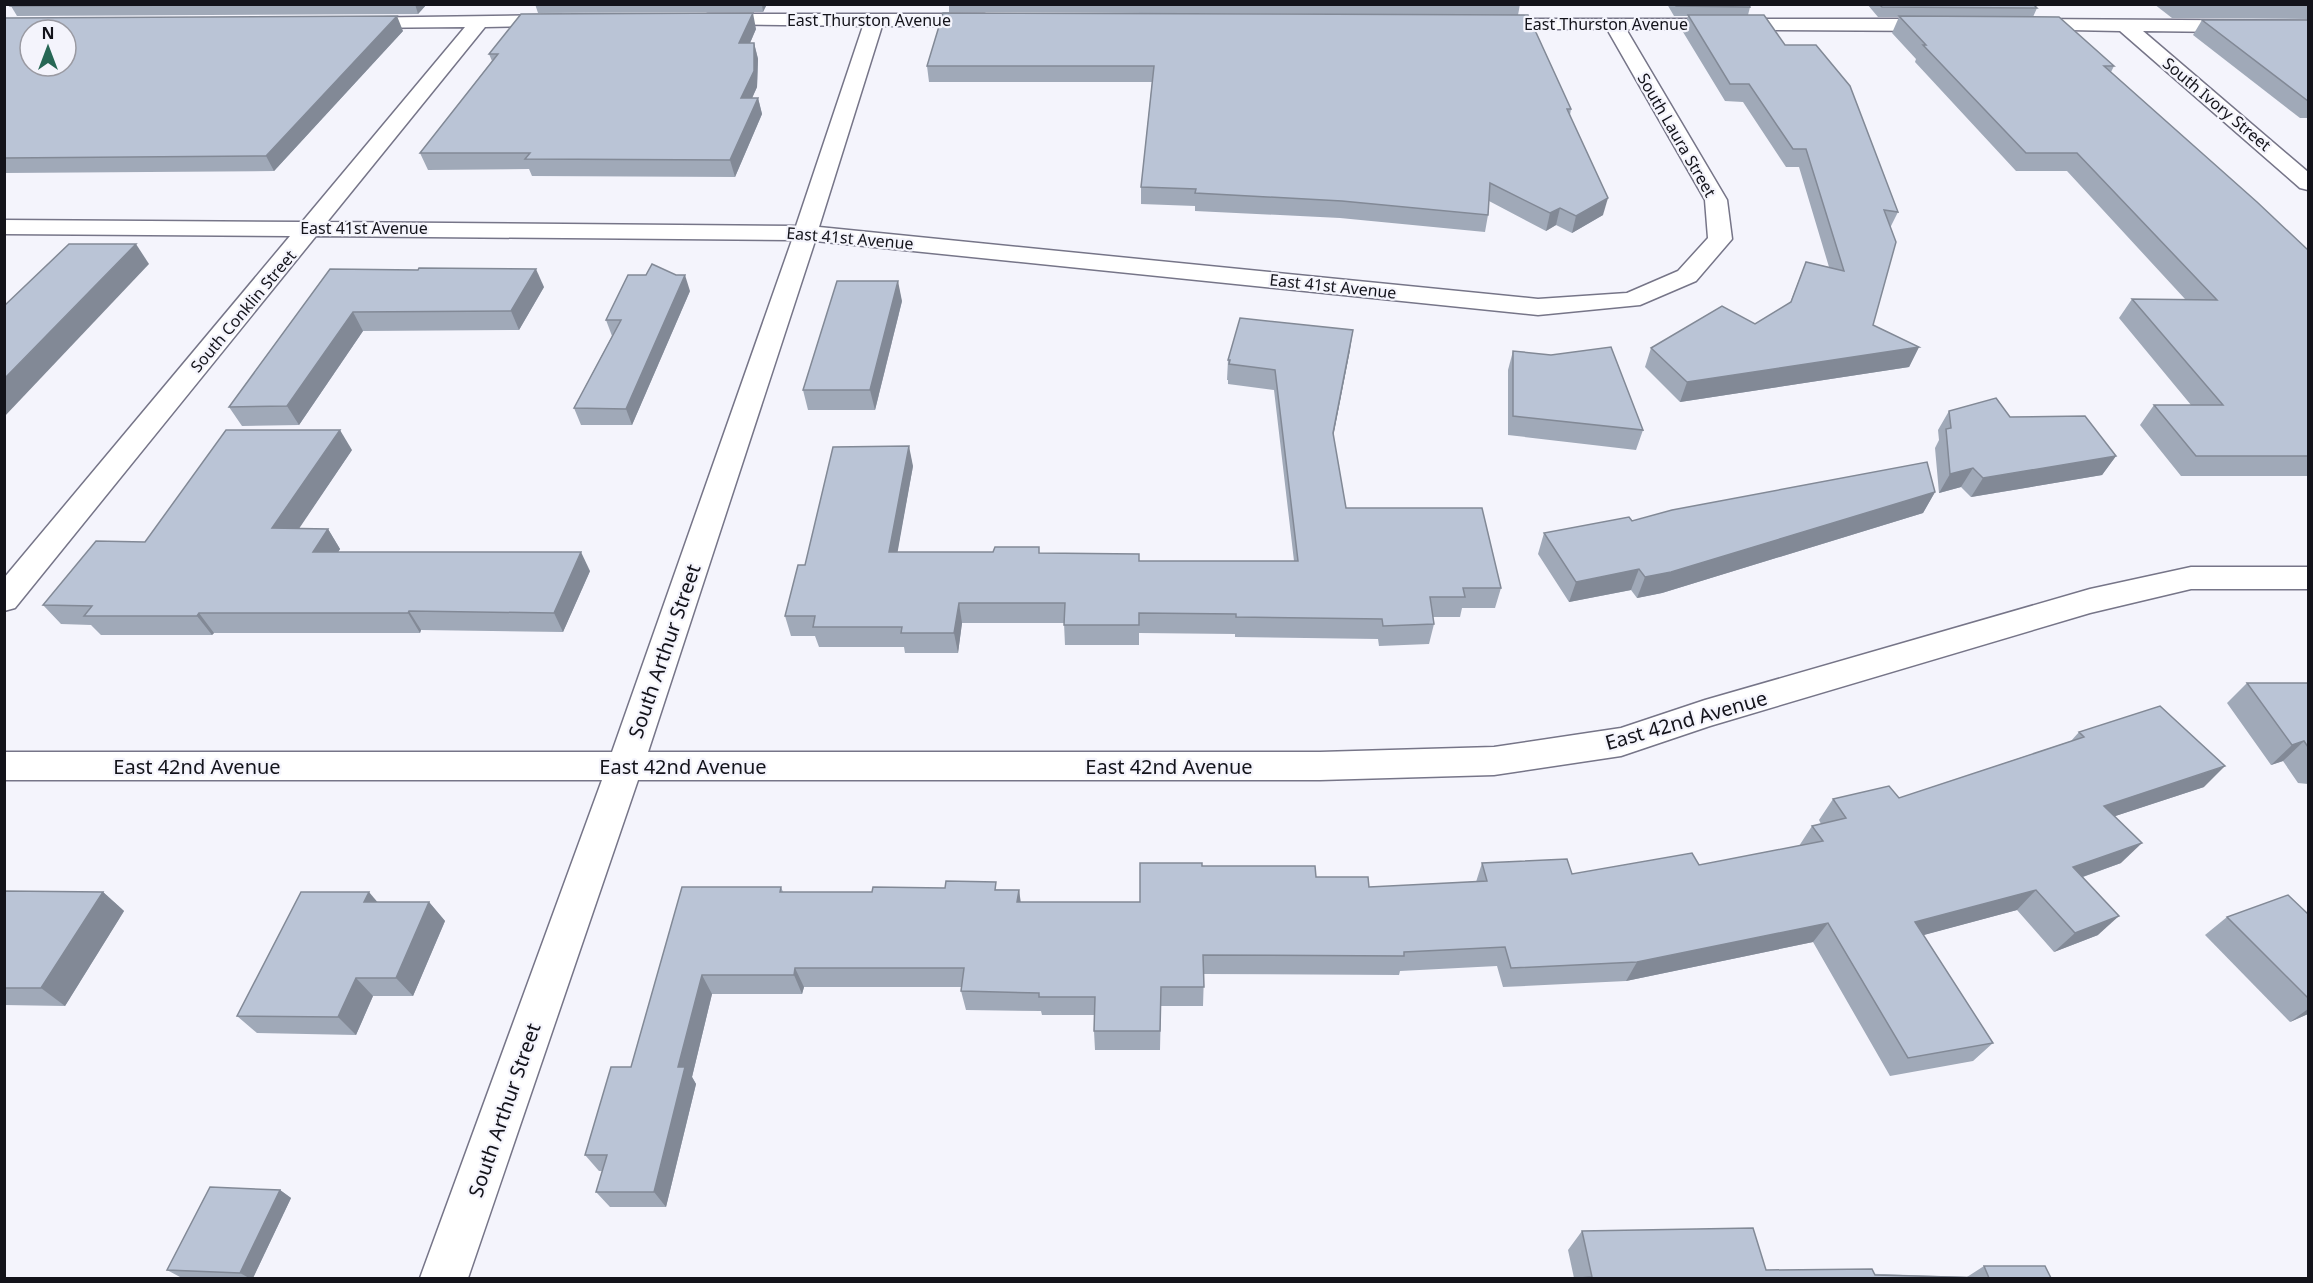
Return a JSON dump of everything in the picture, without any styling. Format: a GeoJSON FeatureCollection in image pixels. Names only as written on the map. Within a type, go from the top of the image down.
{"type":"FeatureCollection","features":[{"type":"Feature","properties":{"kind":"street"},"geometry":{"type":"LineString","coordinates":[[1805,4],[1821,24]]}},
{"type":"Feature","properties":{"kind":"street","name":"East Thurston Avenue"},"geometry":{"type":"LineString","coordinates":[[690,20],[833,12],[874,20],[1005,21]]}},
{"type":"Feature","properties":{"kind":"street","name":"South Arthur Street"},"geometry":{"type":"LineString","coordinates":[[444,1278],[625,766],[808,233],[874,20]]}},
{"type":"Feature","properties":{"kind":"street","name":"South Conklin Street"},"geometry":{"type":"LineString","coordinates":[[4,600],[480,21]]}},
{"type":"Feature","properties":{"kind":"street"},"geometry":{"type":"LineString","coordinates":[[337,22],[585,21]]}},
{"type":"Feature","properties":{"kind":"street","name":"East Thurston Avenue"},"geometry":{"type":"LineString","coordinates":[[1470,23],[1962,25]]}},
{"type":"Feature","properties":{"kind":"street","name":"South Laura Street"},"geometry":{"type":"LineString","coordinates":[[1613,24],[1716,200],[1720,239],[1687,276]]}},
{"type":"Feature","properties":{"kind":"street"},"geometry":{"type":"LineString","coordinates":[[2008,25],[2308,27]]}},
{"type":"Feature","properties":{"kind":"street","name":"South Ivory Street"},"geometry":{"type":"LineString","coordinates":[[2125,26],[2308,183]]}},
{"type":"Feature","properties":{"kind":"street","name":"East 41st Avenue"},"geometry":{"type":"LineString","coordinates":[[4,227],[808,233],[1538,307],[1631,300],[1687,276]]}},
{"type":"Feature","properties":{"kind":"street","name":"East 42nd Avenue"},"geometry":{"type":"LineString","coordinates":[[4,766],[1320,766],[1494,761],[1621,742],[1705,714],[2090,601],[2191,578],[2308,578]]}},
{"type":"Feature","properties":{"kind":"building"},"geometry":{"type":"Polygon","coordinates":[[[14,4],[415,4],[11,6],[14,4]]]}},
{"type":"Feature","properties":{"kind":"building"},"geometry":{"type":"Polygon","coordinates":[[[1675,4],[1749,4],[1750,7],[1676,6],[1675,4]]]}},
{"type":"Feature","properties":{"kind":"building"},"geometry":{"type":"Polygon","coordinates":[[[1879,4],[2033,4],[2037,8],[1882,7],[1879,4]]]}},
{"type":"Feature","properties":{"kind":"building"},"geometry":{"type":"Polygon","coordinates":[[[753,13],[739,43],[754,43],[754,71],[741,98],[758,98],[730,160],[525,159],[530,153],[420,153],[498,54],[489,54],[521,14],[753,13]]]}},
{"type":"Feature","properties":{"kind":"building"},"geometry":{"type":"Polygon","coordinates":[[[943,13],[1528,15],[1571,109],[1567,109],[1608,198],[1576,216],[1560,208],[1550,213],[1490,183],[1488,215],[1342,201],[1195,193],[1196,189],[1141,187],[1154,66],[927,66],[943,13]]]}},
{"type":"Feature","properties":{"kind":"building"},"geometry":{"type":"Polygon","coordinates":[[[1688,15],[1764,15],[1785,45],[1816,45],[1850,86],[1898,212],[1884,210],[1896,242],[1873,325],[1919,347],[1687,382],[1651,348],[1722,306],[1755,324],[1791,302],[1806,262],[1844,271],[1806,149],[1793,149],[1749,84],[1730,84],[1688,15]]]}},
{"type":"Feature","properties":{"kind":"building"},"geometry":{"type":"Polygon","coordinates":[[[397,16],[266,156],[4,158],[4,18],[397,16]]]}},
{"type":"Feature","properties":{"kind":"building"},"geometry":{"type":"Polygon","coordinates":[[[1899,16],[2059,17],[2114,66],[2104,66],[2308,250],[2308,456],[2196,456],[2154,405],[2223,405],[2132,299],[2217,300],[2077,153],[2026,153],[1923,45],[1926,45],[1899,16]]]}},
{"type":"Feature","properties":{"kind":"building"},"geometry":{"type":"Polygon","coordinates":[[[2202,20],[2308,20],[2308,101],[2202,20]]]}},
{"type":"Feature","properties":{"kind":"building"},"geometry":{"type":"Polygon","coordinates":[[[69,244],[136,244],[4,379],[4,306],[69,244]]]}},
{"type":"Feature","properties":{"kind":"building"},"geometry":{"type":"Polygon","coordinates":[[[652,264],[676,275],[685,275],[626,409],[574,408],[621,320],[606,320],[628,275],[646,275],[652,264]]]}},
{"type":"Feature","properties":{"kind":"building"},"geometry":{"type":"Polygon","coordinates":[[[419,268],[536,269],[511,311],[353,312],[287,406],[229,407],[330,269],[418,270],[419,268]]]}},
{"type":"Feature","properties":{"kind":"building"},"geometry":{"type":"Polygon","coordinates":[[[837,281],[898,281],[870,390],[803,390],[837,281]]]}},
{"type":"Feature","properties":{"kind":"building"},"geometry":{"type":"Polygon","coordinates":[[[1240,318],[1353,330],[1333,433],[1346,508],[1482,508],[1501,588],[1463,588],[1465,597],[1430,597],[1434,624],[1383,626],[1382,619],[1139,613],[1139,625],[1064,625],[1065,603],[959,603],[954,633],[901,633],[902,627],[813,627],[815,616],[785,616],[798,565],[805,565],[833,447],[909,446],[889,552],[993,552],[995,547],[1039,547],[1039,553],[1139,554],[1139,561],[1298,561],[1275,370],[1229,364],[1230,360],[1228,360],[1240,318]]]}},
{"type":"Feature","properties":{"kind":"building"},"geometry":{"type":"Polygon","coordinates":[[[1611,347],[1643,430],[1513,416],[1513,351],[1551,355],[1611,347]]]}},
{"type":"Feature","properties":{"kind":"building"},"geometry":{"type":"Polygon","coordinates":[[[1996,398],[2010,417],[2085,416],[2116,456],[1983,478],[1973,468],[1950,474],[1946,429],[1951,428],[1949,411],[1996,398]]]}},
{"type":"Feature","properties":{"kind":"building"},"geometry":{"type":"Polygon","coordinates":[[[226,430],[340,430],[272,528],[328,529],[313,552],[581,552],[554,613],[409,611],[408,613],[199,613],[197,616],[84,616],[92,606],[43,605],[96,541],[145,542],[226,430]]]}},
{"type":"Feature","properties":{"kind":"building"},"geometry":{"type":"Polygon","coordinates":[[[1927,462],[1935,492],[1671,572],[1645,577],[1639,569],[1576,582],[1544,533],[1629,517],[1632,521],[1672,510],[1927,462]]]}},
{"type":"Feature","properties":{"kind":"building"},"geometry":{"type":"Polygon","coordinates":[[[2247,683],[2308,683],[2308,747],[2304,741],[2292,745],[2247,683]]]}},
{"type":"Feature","properties":{"kind":"building"},"geometry":{"type":"Polygon","coordinates":[[[2160,706],[2225,766],[2104,806],[2142,843],[2073,867],[2119,916],[2075,933],[2036,890],[1915,922],[1993,1043],[1908,1058],[1828,923],[1637,962],[1511,968],[1505,947],[1404,952],[1404,956],[1203,955],[1204,987],[1161,987],[1160,1031],[1094,1031],[1095,997],[1039,997],[1039,993],[961,991],[964,968],[795,968],[794,975],[702,975],[678,1067],[685,1067],[654,1192],[596,1192],[607,1155],[585,1155],[611,1067],[631,1067],[682,887],[781,887],[780,892],[872,892],[873,887],[945,888],[946,881],[996,882],[995,890],[1019,890],[1017,902],[1140,902],[1140,863],[1202,863],[1202,866],[1315,866],[1316,877],[1368,877],[1369,887],[1487,881],[1482,863],[1567,859],[1572,874],[1692,853],[1699,865],[1823,841],[1812,826],[1846,818],[1833,799],[1889,786],[1899,798],[2084,737],[2079,732],[2160,706]]]}},
{"type":"Feature","properties":{"kind":"building"},"geometry":{"type":"Polygon","coordinates":[[[4,891],[103,892],[41,988],[4,988],[4,891]]]}},
{"type":"Feature","properties":{"kind":"building"},"geometry":{"type":"Polygon","coordinates":[[[301,892],[369,892],[364,902],[429,902],[396,978],[356,978],[338,1017],[237,1016],[301,892]]]}},
{"type":"Feature","properties":{"kind":"building"},"geometry":{"type":"Polygon","coordinates":[[[2288,895],[2308,914],[2308,998],[2227,917],[2288,895]]]}},
{"type":"Feature","properties":{"kind":"building"},"geometry":{"type":"Polygon","coordinates":[[[210,1187],[280,1190],[240,1273],[167,1270],[210,1187]]]}},
{"type":"Feature","properties":{"kind":"building"},"geometry":{"type":"Polygon","coordinates":[[[1753,1228],[1766,1270],[1872,1269],[1875,1275],[1989,1278],[1580,1278],[1592,1277],[1582,1231],[1753,1228]]]}},
{"type":"Feature","properties":{"kind":"building"},"geometry":{"type":"Polygon","coordinates":[[[1984,1266],[2045,1266],[2051,1278],[1989,1278],[1984,1266]]]}}]}
